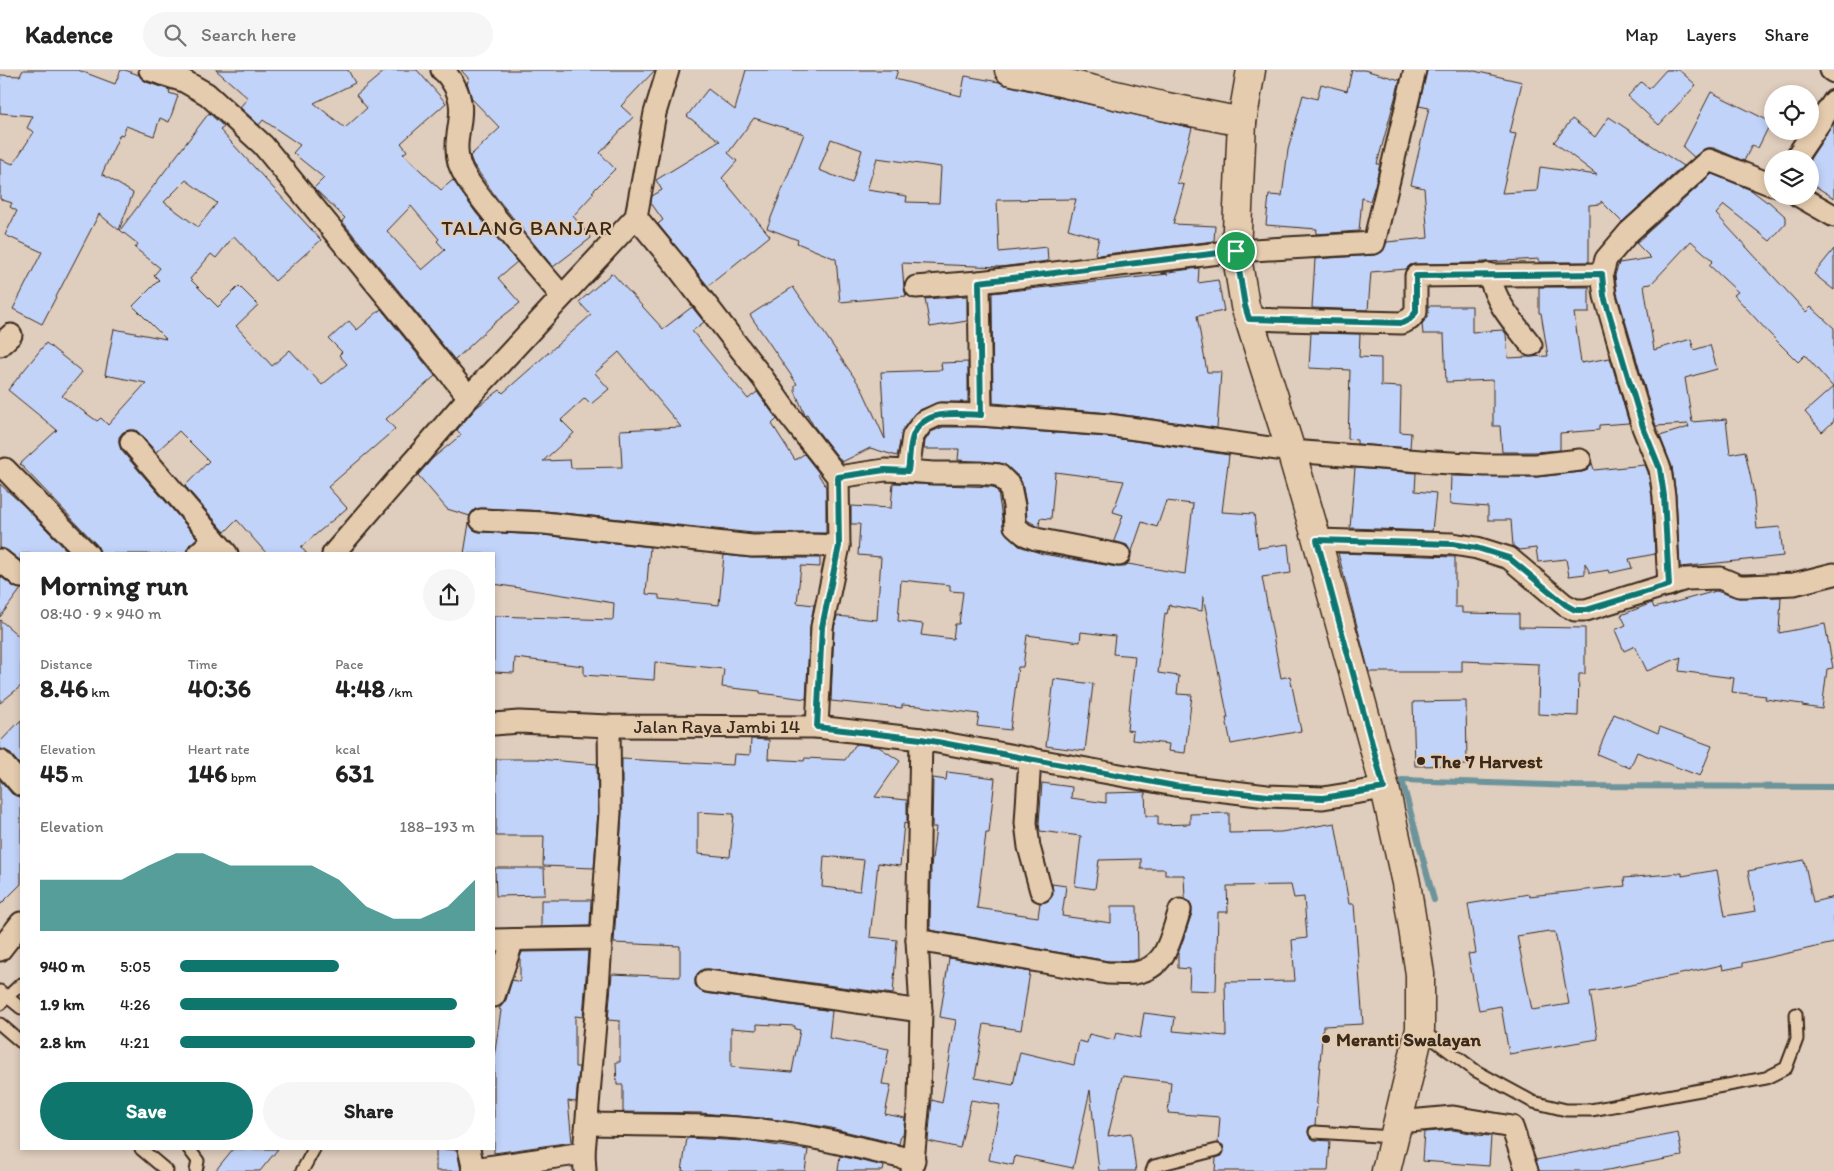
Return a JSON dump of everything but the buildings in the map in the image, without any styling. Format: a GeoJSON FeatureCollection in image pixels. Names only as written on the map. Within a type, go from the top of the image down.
{"type":"FeatureCollection","features":[{"type":"Feature","properties":{"kind":"street"},"geometry":{"type":"LineString","coordinates":[[150,70],[184,81],[207,94],[263,145],[469,397]]}},
{"type":"Feature","properties":{"kind":"street"},"geometry":{"type":"LineString","coordinates":[[442,70],[447,73],[460,96],[461,113],[457,147],[459,164],[472,187],[506,231],[562,296]]}},
{"type":"Feature","properties":{"kind":"street"},"geometry":{"type":"LineString","coordinates":[[335,552],[469,397],[636,217],[655,113],[668,70]]}},
{"type":"Feature","properties":{"kind":"street"},"geometry":{"type":"LineString","coordinates":[[1009,70],[1162,106],[1242,122]]}},
{"type":"Feature","properties":{"kind":"street"},"geometry":{"type":"LineString","coordinates":[[1250,70],[1242,122],[1236,251],[1245,306],[1317,540],[1384,788],[1406,884],[1420,974],[1420,1029],[1386,1171]]}},
{"type":"Feature","properties":{"kind":"street"},"geometry":{"type":"LineString","coordinates":[[916,287],[979,282],[1236,251],[1374,243],[1415,70]]}},
{"type":"Feature","properties":{"kind":"street"},"geometry":{"type":"LineString","coordinates":[[1801,150],[1834,101]]}},
{"type":"Feature","properties":{"kind":"street"},"geometry":{"type":"LineString","coordinates":[[1669,585],[1664,496],[1660,469],[1643,427],[1604,296],[1602,274],[1606,259],[1629,232],[1709,160],[1764,182]]}},
{"type":"Feature","properties":{"kind":"street"},"geometry":{"type":"LineString","coordinates":[[1815,205],[1834,216]]}},
{"type":"Feature","properties":{"kind":"street"},"geometry":{"type":"LineString","coordinates":[[636,217],[681,271],[838,477],[839,546],[822,627],[817,727]]}},
{"type":"Feature","properties":{"kind":"street"},"geometry":{"type":"LineString","coordinates":[[1489,274],[1493,292],[1498,303],[1531,345]]}},
{"type":"Feature","properties":{"kind":"street"},"geometry":{"type":"LineString","coordinates":[[1249,319],[1402,323],[1410,319],[1416,312],[1416,276],[1602,274]]}},
{"type":"Feature","properties":{"kind":"street"},"geometry":{"type":"LineString","coordinates":[[979,282],[981,415]]}},
{"type":"Feature","properties":{"kind":"street"},"geometry":{"type":"LineString","coordinates":[[908,471],[913,436],[924,422],[940,414],[981,415],[1108,425],[1291,451],[1485,465],[1536,465],[1580,460]]}},
{"type":"Feature","properties":{"kind":"street"},"geometry":{"type":"LineString","coordinates":[[131,442],[221,547],[205,552]]}},
{"type":"Feature","properties":{"kind":"street"},"geometry":{"type":"LineString","coordinates":[[5,469],[86,552]]}},
{"type":"Feature","properties":{"kind":"street"},"geometry":{"type":"LineString","coordinates":[[838,477],[885,470],[999,475],[1010,486],[1015,526],[1024,534],[1036,539],[1119,554]]}},
{"type":"Feature","properties":{"kind":"street"},"geometry":{"type":"LineString","coordinates":[[482,520],[544,523],[752,546],[809,544],[839,546]]}},
{"type":"Feature","properties":{"kind":"street"},"geometry":{"type":"LineString","coordinates":[[1317,540],[1453,544],[1498,554],[1509,558],[1566,605],[1575,610],[1586,610],[1686,579],[1720,578],[1739,586],[1747,586],[1794,584],[1834,574]]}},
{"type":"Feature","properties":{"kind":"street"},"geometry":{"type":"LineString","coordinates":[[0,560],[20,576]]}},
{"type":"Feature","properties":{"kind":"street","name":"Jalan Raya Jambi 14"},"geometry":{"type":"LineString","coordinates":[[495,724],[519,722],[609,726],[817,727],[921,739],[1175,786],[1268,796],[1323,798],[1384,788]]}},
{"type":"Feature","properties":{"kind":"street"},"geometry":{"type":"LineString","coordinates":[[468,1150],[473,1170],[584,1162],[610,812],[609,726]]}},
{"type":"Feature","properties":{"kind":"street"},"geometry":{"type":"LineString","coordinates":[[587,1124],[705,1127],[769,1131],[834,1142],[913,1166],[919,1101],[921,1011],[917,940],[921,739]]}},
{"type":"Feature","properties":{"kind":"street"},"geometry":{"type":"LineString","coordinates":[[1030,758],[1026,823],[1029,846],[1040,891]]}},
{"type":"Feature","properties":{"kind":"street"},"geometry":{"type":"LineString","coordinates":[[0,760],[20,784]]}},
{"type":"Feature","properties":{"kind":"street"},"geometry":{"type":"LineString","coordinates":[[917,940],[1107,973],[1135,973],[1156,966],[1165,954],[1180,910]]}},
{"type":"Feature","properties":{"kind":"street"},"geometry":{"type":"LineString","coordinates":[[0,950],[20,924]]}},
{"type":"Feature","properties":{"kind":"street"},"geometry":{"type":"LineString","coordinates":[[495,990],[503,940],[601,938]]}},
{"type":"Feature","properties":{"kind":"street"},"geometry":{"type":"LineString","coordinates":[[707,981],[921,1011]]}},
{"type":"Feature","properties":{"kind":"street"},"geometry":{"type":"LineString","coordinates":[[1395,1130],[1453,1116],[1512,1127],[1527,1171]]}},
{"type":"Feature","properties":{"kind":"lane"},"geometry":{"type":"LineString","coordinates":[[20,985],[2,997],[20,1007]]}},
{"type":"Feature","properties":{"kind":"lane"},"geometry":{"type":"LineString","coordinates":[[1420,1029],[1476,1071],[1533,1102],[1566,1110],[1591,1110],[1766,1078],[1786,1068],[1797,1039],[1796,1014]]}},
{"type":"Feature","properties":{"kind":"lane"},"geometry":{"type":"LineString","coordinates":[[0,1024],[20,1041]]}},
{"type":"Feature","properties":{"kind":"lane"},"geometry":{"type":"LineString","coordinates":[[1315,1132],[1395,1130]]}},
{"type":"Feature","properties":{"kind":"lane"},"geometry":{"type":"LineString","coordinates":[[142,1150],[166,1171]]}},
{"type":"Feature","properties":{"kind":"lane"},"geometry":{"type":"LineString","coordinates":[[190,1150],[198,1161],[196,1171]]}},
{"type":"Feature","properties":{"kind":"lane"},"geometry":{"type":"LineString","coordinates":[[302,1171],[313,1150]]}},
{"type":"Feature","properties":{"kind":"lane"},"geometry":{"type":"LineString","coordinates":[[1152,1171],[1154,1166],[1217,1150]]}},
{"type":"Feature","properties":{"kind":"waterway"},"geometry":{"type":"LineString","coordinates":[[1434,900],[1402,780],[1575,786],[1834,787]]}},
{"type":"Feature","properties":{"kind":"place","name":"The 7 Harvest"},"geometry":{"type":"Point","coordinates":[1421,761]}},
{"type":"Feature","properties":{"kind":"place","name":"Meranti Swalayan"},"geometry":{"type":"Point","coordinates":[1326,1039]}},
{"type":"Feature","properties":{"kind":"district","name":"TALANG BANJAR"},"geometry":{"type":"Point","coordinates":[527,228]}},
{"type":"Feature","properties":{"kind":"route"},"geometry":{"type":"LineString","coordinates":[[1236,251],[1249,319],[1402,323],[1410,319],[1416,312],[1416,276],[1602,274],[1604,296],[1643,427],[1660,469],[1664,496],[1669,585],[1586,610],[1575,610],[1566,605],[1509,558],[1477,548],[1453,544],[1317,540],[1384,788],[1323,798],[1268,796],[1175,786],[921,739],[817,727],[822,627],[839,546],[838,477],[885,470],[908,471],[913,436],[924,422],[940,414],[981,415],[979,282],[1236,251]]}}]}
